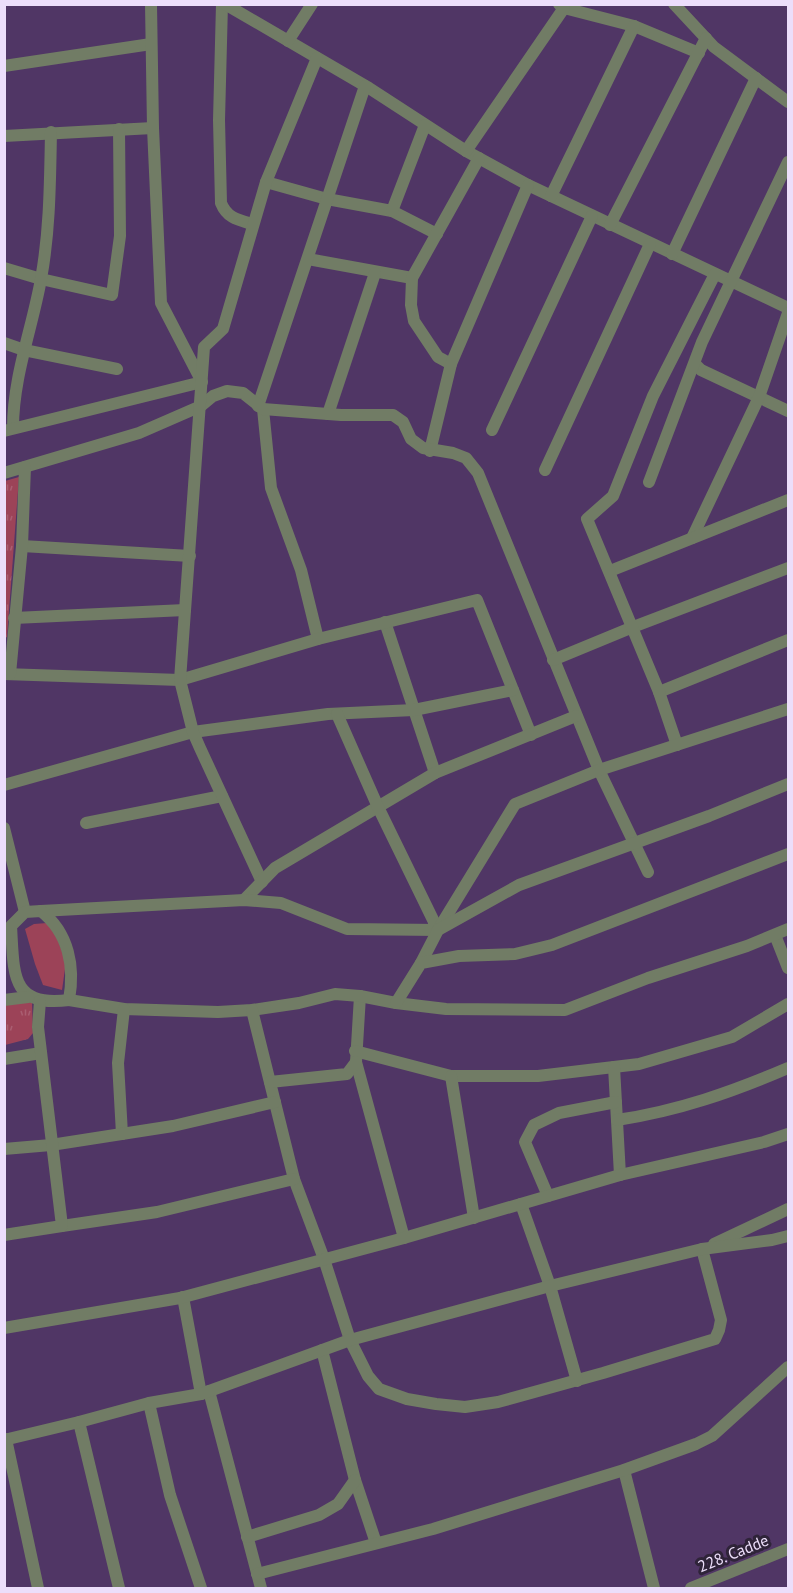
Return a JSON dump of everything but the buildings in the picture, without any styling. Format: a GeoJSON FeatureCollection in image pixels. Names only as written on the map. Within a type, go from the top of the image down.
{"type":"FeatureCollection","features":[{"type":"Feature","properties":{"kind":"street"},"geometry":{"type":"LineString","coordinates":[[151,4],[160,303],[202,382]]}},
{"type":"Feature","properties":{"kind":"street"},"geometry":{"type":"LineString","coordinates":[[288,41],[312,4]]}},
{"type":"Feature","properties":{"kind":"street"},"geometry":{"type":"LineString","coordinates":[[674,4],[714,47],[789,102]]}},
{"type":"Feature","properties":{"kind":"street"},"geometry":{"type":"LineString","coordinates":[[252,224],[231,218],[224,212],[220,203],[219,120],[227,5],[365,86],[466,151],[528,185],[789,308]]}},
{"type":"Feature","properties":{"kind":"street"},"geometry":{"type":"LineString","coordinates":[[466,151],[561,6],[634,26],[699,53]]}},
{"type":"Feature","properties":{"kind":"street"},"geometry":{"type":"LineString","coordinates":[[551,196],[634,26]]}},
{"type":"Feature","properties":{"kind":"street"},"geometry":{"type":"LineString","coordinates":[[610,225],[706,38]]}},
{"type":"Feature","properties":{"kind":"street"},"geometry":{"type":"LineString","coordinates":[[4,66],[151,44]]}},
{"type":"Feature","properties":{"kind":"street"},"geometry":{"type":"LineString","coordinates":[[262,882],[193,732],[180,680],[204,347],[223,329],[266,182],[317,58]]}},
{"type":"Feature","properties":{"kind":"street"},"geometry":{"type":"LineString","coordinates":[[672,254],[756,78]]}},
{"type":"Feature","properties":{"kind":"street"},"geometry":{"type":"LineString","coordinates":[[318,639],[301,570],[271,488],[261,407],[365,86]]}},
{"type":"Feature","properties":{"kind":"street"},"geometry":{"type":"LineString","coordinates":[[392,211],[425,124]]}},
{"type":"Feature","properties":{"kind":"street"},"geometry":{"type":"LineString","coordinates":[[4,136],[153,128]]}},
{"type":"Feature","properties":{"kind":"street"},"geometry":{"type":"LineString","coordinates":[[4,268],[112,295],[120,236],[119,129]]}},
{"type":"Feature","properties":{"kind":"street"},"geometry":{"type":"LineString","coordinates":[[51,132],[49,222],[41,279],[13,401],[9,429],[202,382]]}},
{"type":"Feature","properties":{"kind":"street"},"geometry":{"type":"LineString","coordinates":[[451,364],[438,357],[414,321],[411,305],[412,278],[479,158]]}},
{"type":"Feature","properties":{"kind":"street"},"geometry":{"type":"LineString","coordinates":[[649,482],[702,342],[789,162]]}},
{"type":"Feature","properties":{"kind":"street"},"geometry":{"type":"LineString","coordinates":[[266,182],[327,199],[392,211],[437,234]]}},
{"type":"Feature","properties":{"kind":"street"},"geometry":{"type":"LineString","coordinates":[[430,451],[451,364],[528,185]]}},
{"type":"Feature","properties":{"kind":"street"},"geometry":{"type":"LineString","coordinates":[[492,430],[592,216]]}},
{"type":"Feature","properties":{"kind":"street"},"geometry":{"type":"LineString","coordinates":[[545,470],[650,244]]}},
{"type":"Feature","properties":{"kind":"street"},"geometry":{"type":"LineString","coordinates":[[308,259],[412,278]]}},
{"type":"Feature","properties":{"kind":"street"},"geometry":{"type":"LineString","coordinates":[[328,414],[375,273]]}},
{"type":"Feature","properties":{"kind":"street"},"geometry":{"type":"LineString","coordinates":[[677,745],[659,692],[587,519],[613,496],[653,396],[715,274]]}},
{"type":"Feature","properties":{"kind":"street"},"geometry":{"type":"LineString","coordinates":[[693,538],[759,397],[789,314]]}},
{"type":"Feature","properties":{"kind":"street"},"geometry":{"type":"LineString","coordinates":[[4,343],[24,350],[117,369]]}},
{"type":"Feature","properties":{"kind":"street"},"geometry":{"type":"LineString","coordinates":[[695,364],[701,370],[789,411]]}},
{"type":"Feature","properties":{"kind":"street"},"geometry":{"type":"LineString","coordinates":[[4,473],[139,433],[201,406],[213,396],[227,391],[243,393],[261,407],[328,414],[393,415],[403,422],[411,439],[423,448],[430,451],[453,453],[466,458],[478,473],[599,770],[648,872]]}},
{"type":"Feature","properties":{"kind":"street"},"geometry":{"type":"LineString","coordinates":[[25,467],[22,546],[7,674],[180,680],[318,639],[477,600],[531,735]]}},
{"type":"Feature","properties":{"kind":"street"},"geometry":{"type":"LineString","coordinates":[[610,571],[789,500]]}},
{"type":"Feature","properties":{"kind":"street"},"geometry":{"type":"LineString","coordinates":[[22,546],[190,556]]}},
{"type":"Feature","properties":{"kind":"street"},"geometry":{"type":"LineString","coordinates":[[553,660],[789,568]]}},
{"type":"Feature","properties":{"kind":"street"},"geometry":{"type":"LineString","coordinates":[[15,618],[185,610]]}},
{"type":"Feature","properties":{"kind":"street"},"geometry":{"type":"LineString","coordinates":[[385,622],[435,773]]}},
{"type":"Feature","properties":{"kind":"street"},"geometry":{"type":"LineString","coordinates":[[659,692],[789,640]]}},
{"type":"Feature","properties":{"kind":"street"},"geometry":{"type":"LineString","coordinates":[[4,785],[193,732],[337,714],[414,710],[513,690]]}},
{"type":"Feature","properties":{"kind":"street"},"geometry":{"type":"LineString","coordinates":[[396,1003],[515,804],[599,770],[789,709]]}},
{"type":"Feature","properties":{"kind":"street"},"geometry":{"type":"LineString","coordinates":[[337,714],[378,807],[438,930]]}},
{"type":"Feature","properties":{"kind":"street"},"geometry":{"type":"LineString","coordinates":[[244,900],[275,868],[435,773],[576,716]]}},
{"type":"Feature","properties":{"kind":"street"},"geometry":{"type":"LineString","coordinates":[[62,1226],[34,999],[21,989],[8,926],[25,912],[244,900],[281,903],[347,929],[438,930],[519,885],[789,784]]}},
{"type":"Feature","properties":{"kind":"street"},"geometry":{"type":"LineString","coordinates":[[86,823],[222,796]]}},
{"type":"Feature","properties":{"kind":"street"},"geometry":{"type":"LineString","coordinates":[[4,828],[8,854],[25,912]]}},
{"type":"Feature","properties":{"kind":"street"},"geometry":{"type":"LineString","coordinates":[[421,963],[459,956],[515,954],[552,945],[789,854]]}},
{"type":"Feature","properties":{"kind":"street"},"geometry":{"type":"LineString","coordinates":[[41,911],[53,921],[63,935],[72,984],[69,1000]]}},
{"type":"Feature","properties":{"kind":"street"},"geometry":{"type":"LineString","coordinates":[[4,1000],[34,999],[51,1003],[69,1000],[124,1009],[218,1012],[252,1011],[335,994],[446,1009],[565,1010],[648,978],[747,946],[789,929]]}},
{"type":"Feature","properties":{"kind":"street"},"geometry":{"type":"LineString","coordinates":[[775,935],[789,968]]}},
{"type":"Feature","properties":{"kind":"street"},"geometry":{"type":"LineString","coordinates":[[360,996],[356,1056],[404,1238]]}},
{"type":"Feature","properties":{"kind":"street"},"geometry":{"type":"LineString","coordinates":[[356,1056],[451,1076],[538,1076],[639,1064],[732,1037],[789,1004]]}},
{"type":"Feature","properties":{"kind":"street"},"geometry":{"type":"LineString","coordinates":[[122,1134],[118,1063],[124,1009]]}},
{"type":"Feature","properties":{"kind":"street"},"geometry":{"type":"LineString","coordinates":[[252,1011],[294,1179],[324,1259],[350,1340],[368,1376],[379,1389],[407,1399],[465,1407],[498,1402],[577,1381],[715,1339],[721,1320],[702,1249]]}},
{"type":"Feature","properties":{"kind":"street"},"geometry":{"type":"LineString","coordinates":[[4,1059],[41,1053]]}},
{"type":"Feature","properties":{"kind":"street"},"geometry":{"type":"LineString","coordinates":[[270,1082],[347,1074],[356,1056]]}},
{"type":"Feature","properties":{"kind":"street"},"geometry":{"type":"LineString","coordinates":[[614,1067],[620,1175]]}},
{"type":"Feature","properties":{"kind":"street"},"geometry":{"type":"LineString","coordinates":[[617,1120],[656,1114],[719,1096],[789,1068]]}},
{"type":"Feature","properties":{"kind":"street"},"geometry":{"type":"LineString","coordinates":[[451,1076],[474,1218]]}},
{"type":"Feature","properties":{"kind":"street"},"geometry":{"type":"LineString","coordinates":[[4,1149],[173,1126],[275,1102]]}},
{"type":"Feature","properties":{"kind":"street"},"geometry":{"type":"LineString","coordinates":[[548,1196],[525,1142],[534,1125],[559,1113],[616,1102]]}},
{"type":"Feature","properties":{"kind":"street"},"geometry":{"type":"LineString","coordinates":[[4,1328],[183,1297],[404,1238],[620,1175],[764,1142],[789,1134]]}},
{"type":"Feature","properties":{"kind":"street"},"geometry":{"type":"LineString","coordinates":[[4,1235],[157,1212],[294,1179]]}},
{"type":"Feature","properties":{"kind":"street"},"geometry":{"type":"LineString","coordinates":[[521,1204],[550,1286],[577,1381]]}},
{"type":"Feature","properties":{"kind":"street"},"geometry":{"type":"LineString","coordinates":[[702,1249],[789,1209]]}},
{"type":"Feature","properties":{"kind":"street"},"geometry":{"type":"LineString","coordinates":[[38,1588],[5,1439],[149,1403],[205,1392],[350,1340],[550,1286],[702,1249],[789,1236]]}},
{"type":"Feature","properties":{"kind":"street"},"geometry":{"type":"LineString","coordinates":[[183,1297],[205,1392],[261,1588]]}},
{"type":"Feature","properties":{"kind":"street"},"geometry":{"type":"LineString","coordinates":[[322,1350],[355,1480],[376,1543]]}},
{"type":"Feature","properties":{"kind":"street"},"geometry":{"type":"LineString","coordinates":[[257,1574],[432,1529],[624,1470],[696,1444],[712,1436],[789,1367]]}},
{"type":"Feature","properties":{"kind":"street"},"geometry":{"type":"LineString","coordinates":[[149,1403],[170,1496],[201,1588]]}},
{"type":"Feature","properties":{"kind":"street"},"geometry":{"type":"LineString","coordinates":[[79,1422],[119,1588]]}},
{"type":"Feature","properties":{"kind":"street"},"geometry":{"type":"LineString","coordinates":[[624,1470],[654,1588]]}},
{"type":"Feature","properties":{"kind":"street"},"geometry":{"type":"LineString","coordinates":[[247,1537],[319,1515],[338,1504],[355,1480]]}},
{"type":"Feature","properties":{"kind":"street","name":"228. Cadde"},"geometry":{"type":"LineString","coordinates":[[691,1588],[789,1549]]}},
{"type":"Feature","properties":{"kind":"green space"},"geometry":{"type":"Polygon","coordinates":[[[19,477],[7,637],[5,638],[5,481],[19,477]]]}},
{"type":"Feature","properties":{"kind":"green space"},"geometry":{"type":"Polygon","coordinates":[[[47,923],[55,932],[66,962],[62,990],[43,985],[25,929],[34,924],[47,923]]]}},
{"type":"Feature","properties":{"kind":"green space"},"geometry":{"type":"Polygon","coordinates":[[[4,1002],[32,1002],[33,1033],[28,1039],[5,1045],[4,1002]]]}}]}
